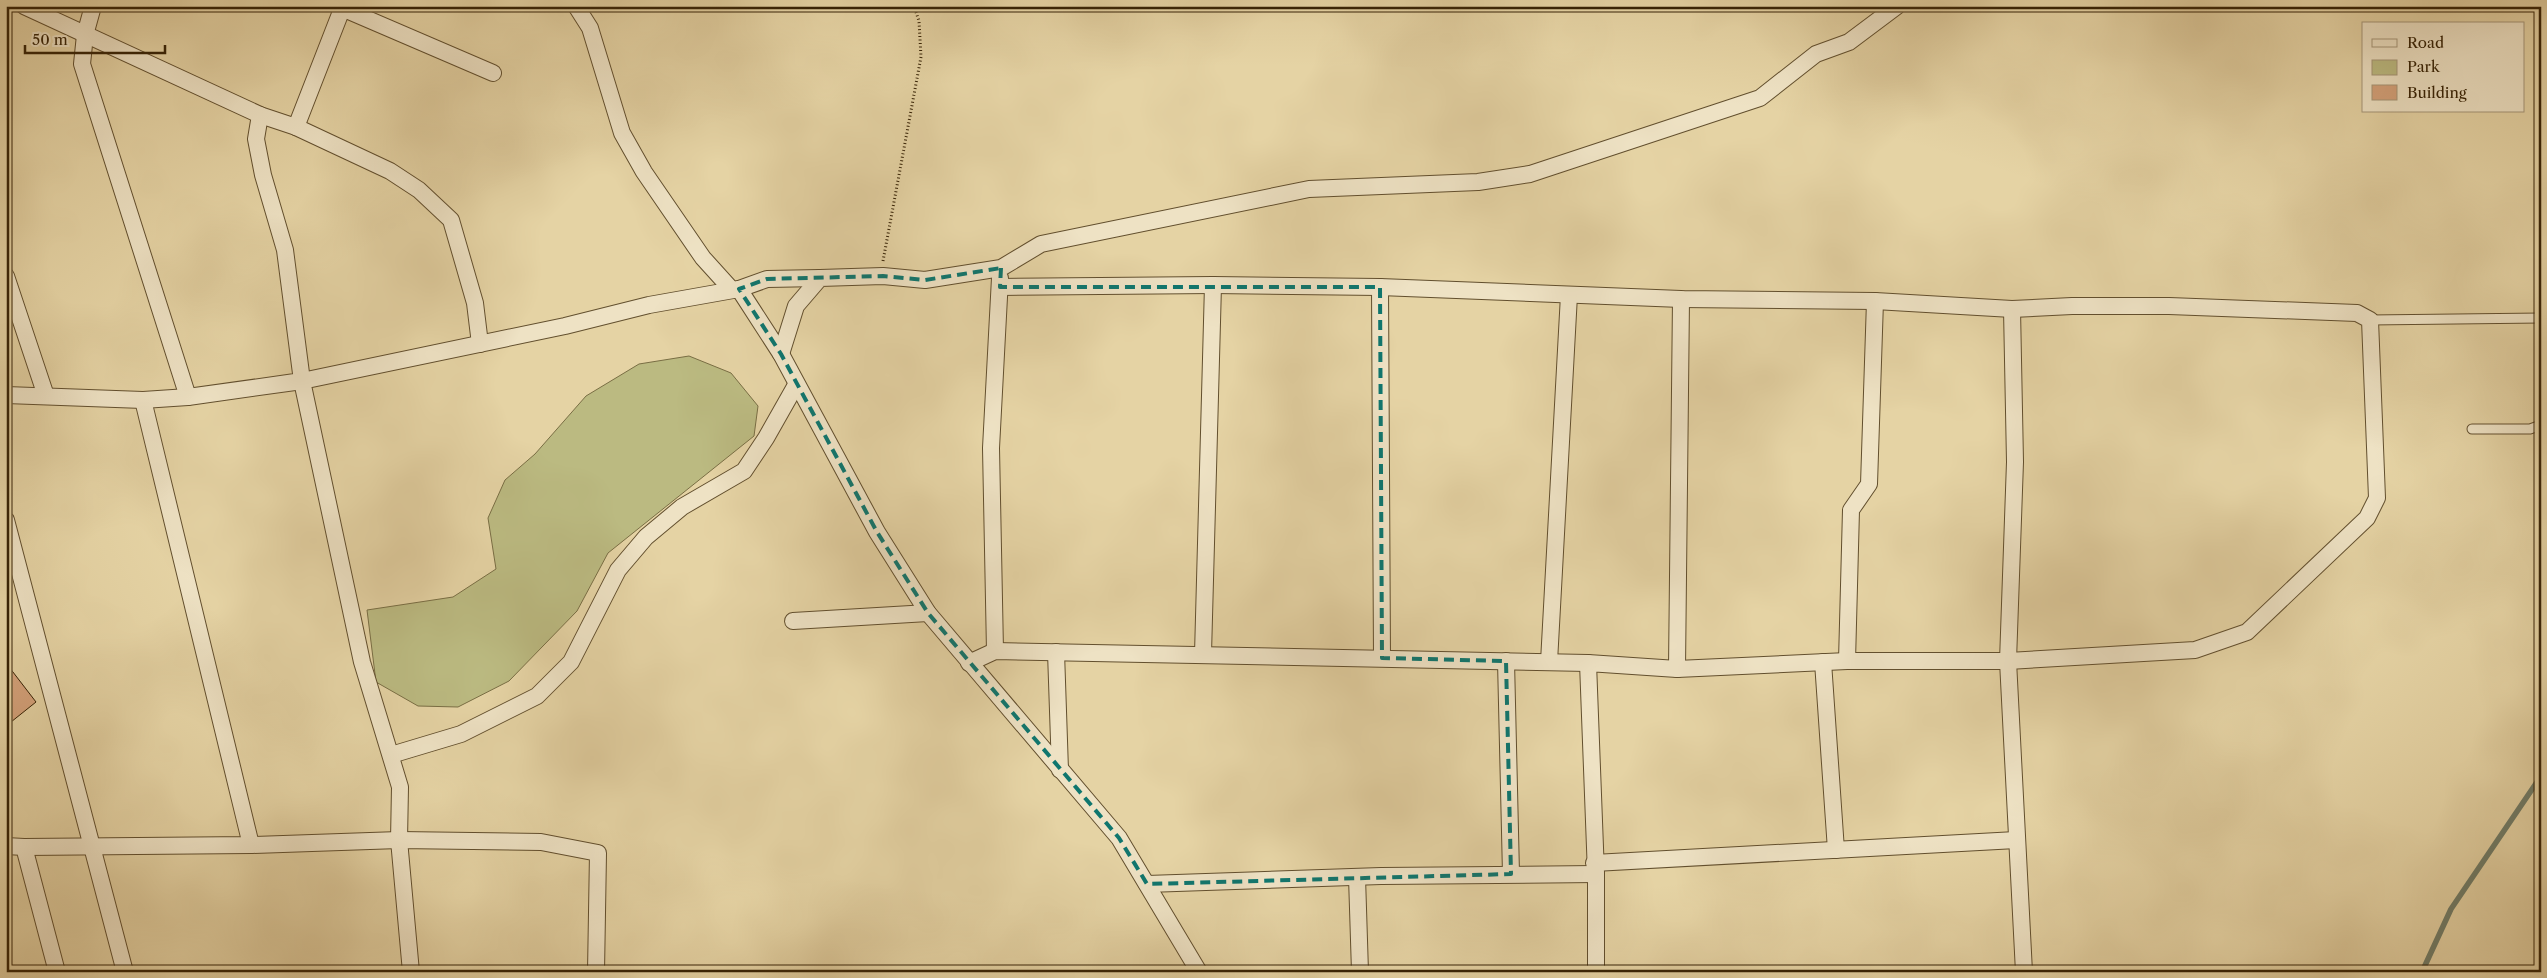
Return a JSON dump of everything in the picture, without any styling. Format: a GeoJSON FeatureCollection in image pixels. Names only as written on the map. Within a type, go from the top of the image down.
{"type":"FeatureCollection","features":[{"type":"Feature","properties":{"kind":"street"},"geometry":{"type":"LineString","coordinates":[[24,6],[85,36],[260,115],[296,127],[390,171],[420,190],[451,220],[475,303],[480,344]]}},
{"type":"Feature","properties":{"kind":"street"},"geometry":{"type":"LineString","coordinates":[[93,6],[85,36],[82,64],[188,397]]}},
{"type":"Feature","properties":{"kind":"street"},"geometry":{"type":"LineString","coordinates":[[576,6],[590,28],[622,133],[644,172],[703,258],[735,290],[781,354],[877,532],[928,613],[1119,838],[1199,972]]}},
{"type":"Feature","properties":{"kind":"street"},"geometry":{"type":"LineString","coordinates":[[6,395],[143,400],[188,397],[302,381],[480,344],[649,305],[735,290],[767,279],[883,276],[924,280],[1001,268],[1041,244],[1309,189],[1478,182],[1530,174],[1760,98],[1816,54],[1849,42],[1898,6]]}},
{"type":"Feature","properties":{"kind":"street"},"geometry":{"type":"LineString","coordinates":[[296,127],[340,7],[493,73]]}},
{"type":"Feature","properties":{"kind":"street"},"geometry":{"type":"LineString","coordinates":[[260,115],[256,139],[263,175],[285,250],[302,381],[362,662],[400,788],[398,840],[412,972]]}},
{"type":"Feature","properties":{"kind":"street"},"geometry":{"type":"LineString","coordinates":[[995,651],[990,448],[1001,268]]}},
{"type":"Feature","properties":{"kind":"street"},"geometry":{"type":"LineString","coordinates":[[6,276],[46,396]]}},
{"type":"Feature","properties":{"kind":"street"},"geometry":{"type":"LineString","coordinates":[[781,354],[796,306],[820,278]]}},
{"type":"Feature","properties":{"kind":"street"},"geometry":{"type":"LineString","coordinates":[[969,663],[995,651],[1588,663],[1677,669],[1847,661],[2008,661],[2195,650],[2248,632],[2367,518],[2377,498],[2370,320],[2357,313],[2169,306],[2072,306],[2012,309],[1876,301],[1681,299],[1380,288],[1213,285],[1000,287]]}},
{"type":"Feature","properties":{"kind":"street"},"geometry":{"type":"LineString","coordinates":[[1203,654],[1213,285]]}},
{"type":"Feature","properties":{"kind":"street"},"geometry":{"type":"LineString","coordinates":[[1380,288],[1382,658]]}},
{"type":"Feature","properties":{"kind":"street"},"geometry":{"type":"LineString","coordinates":[[1549,662],[1569,295]]}},
{"type":"Feature","properties":{"kind":"street"},"geometry":{"type":"LineString","coordinates":[[1677,669],[1681,299]]}},
{"type":"Feature","properties":{"kind":"street"},"geometry":{"type":"LineString","coordinates":[[1847,661],[1851,510],[1869,484],[1876,301]]}},
{"type":"Feature","properties":{"kind":"street"},"geometry":{"type":"LineString","coordinates":[[2012,309],[2015,462],[2008,661],[2024,972]]}},
{"type":"Feature","properties":{"kind":"street"},"geometry":{"type":"LineString","coordinates":[[391,755],[461,734],[536,696],[570,662],[618,570],[646,537],[682,507],[744,471],[766,438],[796,384]]}},
{"type":"Feature","properties":{"kind":"street"},"geometry":{"type":"LineString","coordinates":[[143,400],[251,845]]}},
{"type":"Feature","properties":{"kind":"street"},"geometry":{"type":"LineString","coordinates":[[6,520],[125,972]]}},
{"type":"Feature","properties":{"kind":"street"},"geometry":{"type":"LineString","coordinates":[[793,621],[928,613]]}},
{"type":"Feature","properties":{"kind":"street"},"geometry":{"type":"LineString","coordinates":[[1056,652],[1060,770]]}},
{"type":"Feature","properties":{"kind":"street"},"geometry":{"type":"LineString","coordinates":[[1506,661],[1511,874]]}},
{"type":"Feature","properties":{"kind":"street"},"geometry":{"type":"LineString","coordinates":[[1823,662],[1836,850]]}},
{"type":"Feature","properties":{"kind":"street"},"geometry":{"type":"LineString","coordinates":[[1588,663],[1595,869],[1596,972]]}},
{"type":"Feature","properties":{"kind":"street"},"geometry":{"type":"LineString","coordinates":[[6,846],[251,845],[398,840],[541,842],[598,852],[596,972]]}},
{"type":"Feature","properties":{"kind":"street"},"geometry":{"type":"LineString","coordinates":[[1147,884],[1511,874],[1836,850],[2016,840]]}},
{"type":"Feature","properties":{"kind":"street"},"geometry":{"type":"LineString","coordinates":[[24,847],[57,972]]}},
{"type":"Feature","properties":{"kind":"street"},"geometry":{"type":"LineString","coordinates":[[1357,877],[1360,972]]}},
{"type":"Feature","properties":{"kind":"lane"},"geometry":{"type":"LineString","coordinates":[[2370,320],[2541,318]]}},
{"type":"Feature","properties":{"kind":"lane"},"geometry":{"type":"LineString","coordinates":[[2472,429],[2530,429],[2541,425]]}},
{"type":"Feature","properties":{"kind":"path"},"geometry":{"type":"LineString","coordinates":[[883,276],[882,255],[913,108],[921,57],[919,21],[914,6]]}},
{"type":"Feature","properties":{"kind":"highlighted area"},"geometry":{"type":"Polygon","coordinates":[[[1001,268],[1000,287],[1380,287],[1382,658],[1506,661],[1511,874],[1147,884],[1119,838],[928,613],[877,532],[781,354],[739,289],[767,279],[883,276],[925,280],[1001,268]]]}},
{"type":"Feature","properties":{"kind":"green space"},"geometry":{"type":"Polygon","coordinates":[[[689,356],[731,373],[758,406],[754,436],[608,553],[577,611],[509,681],[458,707],[418,706],[376,682],[367,610],[453,597],[496,569],[488,518],[505,480],[535,454],[586,396],[639,364],[689,356]]]}},
{"type":"Feature","properties":{"kind":"building"},"geometry":{"type":"Polygon","coordinates":[[[6,663],[36,702],[6,726],[6,663]]]}},
{"type":"Feature","properties":{"kind":"waterway"},"geometry":{"type":"LineString","coordinates":[[2422,972],[2451,909],[2541,776]]}}]}
